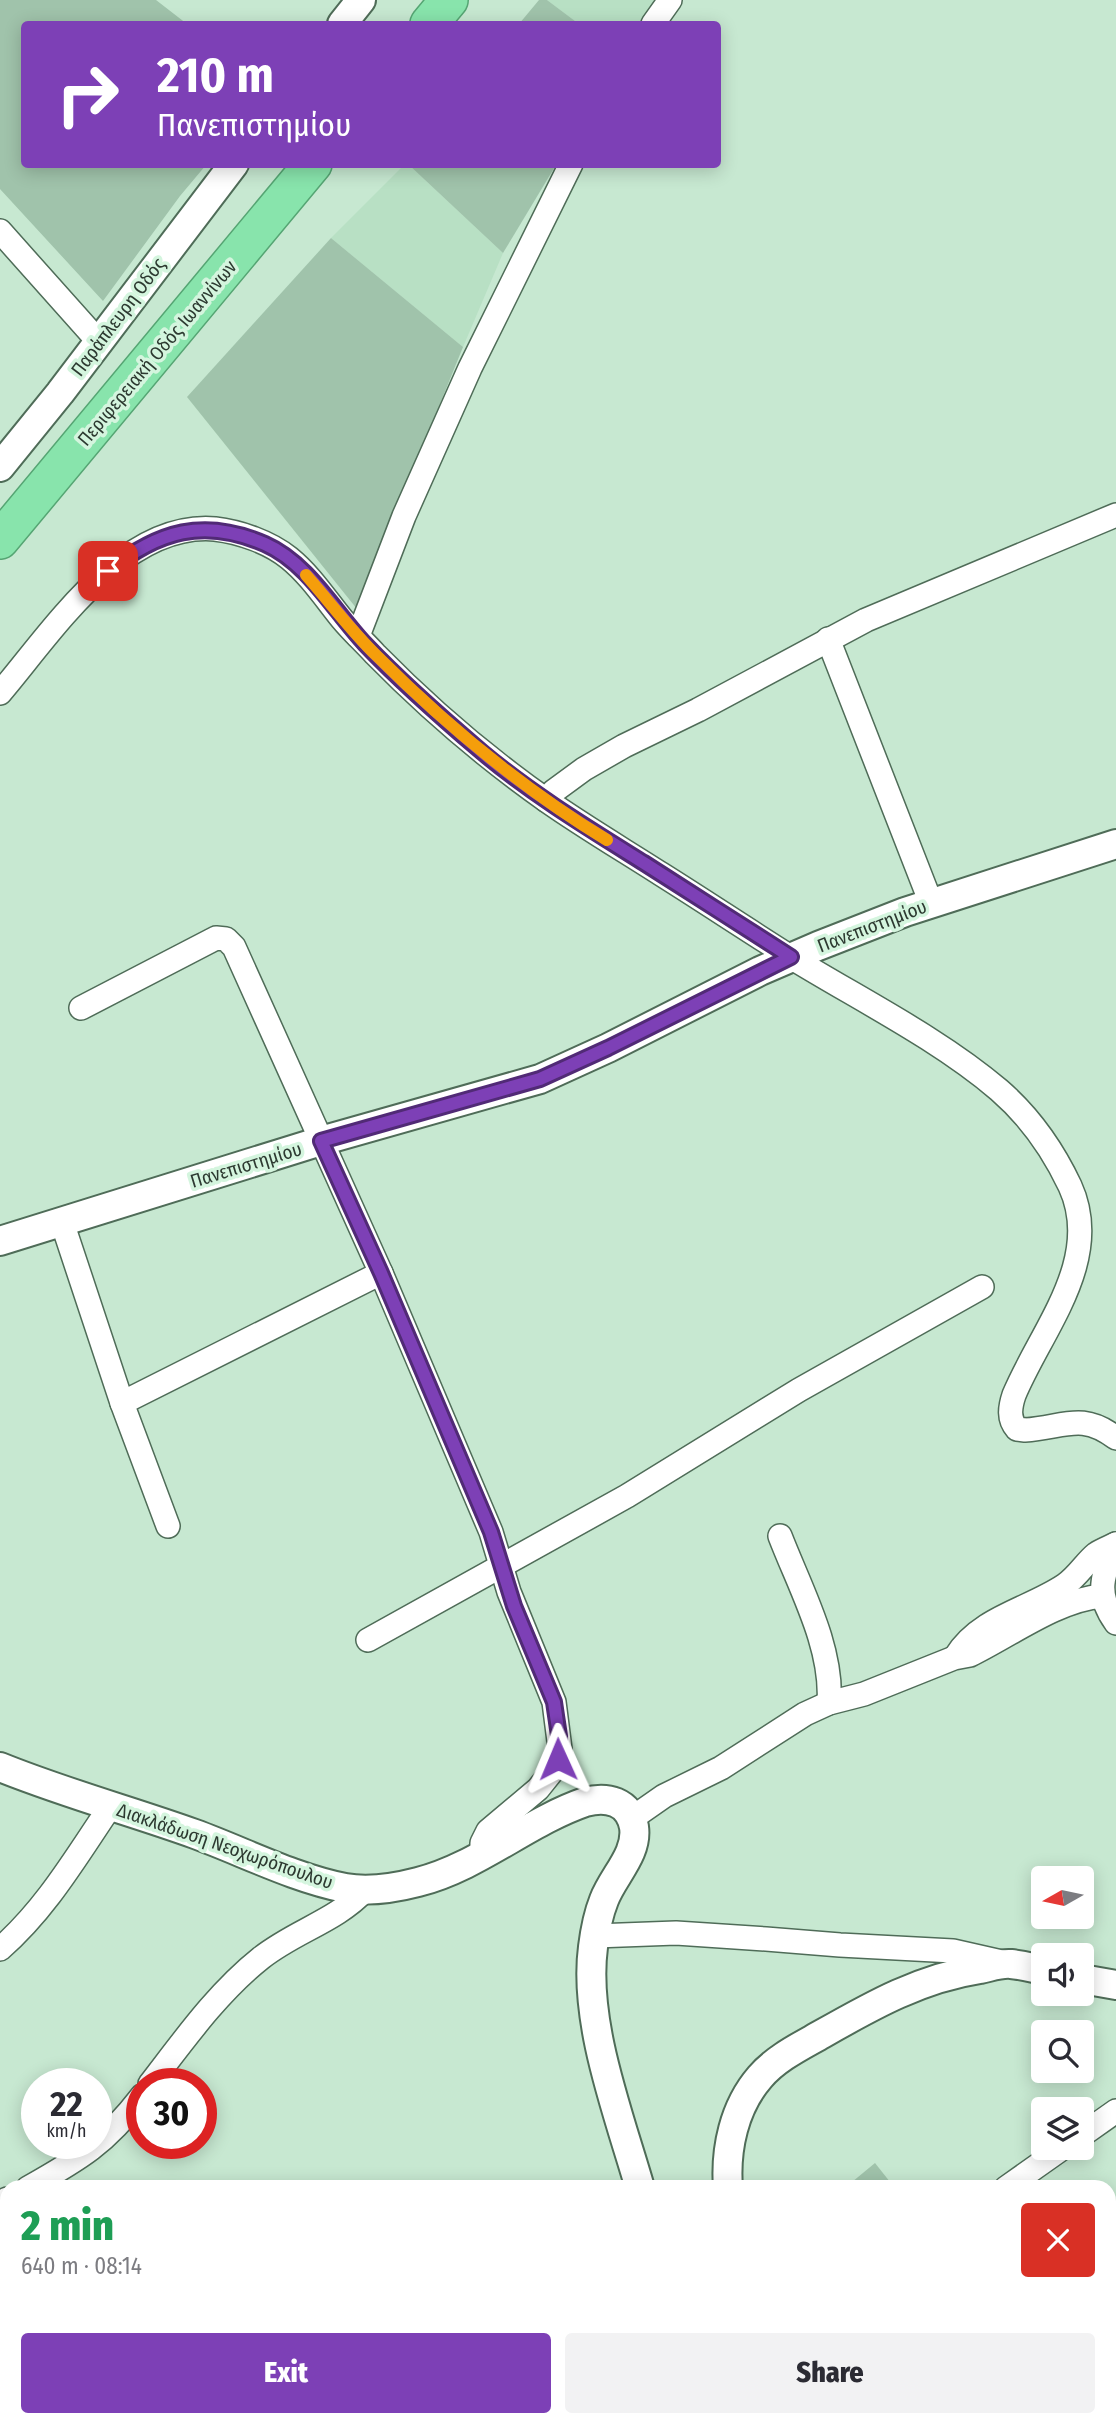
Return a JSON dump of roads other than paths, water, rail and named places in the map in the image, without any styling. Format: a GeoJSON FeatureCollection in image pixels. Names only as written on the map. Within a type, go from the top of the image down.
{"type":"FeatureCollection","features":[{"type":"Feature","properties":{"kind":"highway"},"geometry":{"type":"LineString","coordinates":[[432,21],[449,0]]}},
{"type":"Feature","properties":{"kind":"highway","name":"Περιφερειακή Οδός Ιωαννίνων"},"geometry":{"type":"LineString","coordinates":[[0,540],[310,168]]}},
{"type":"Feature","properties":{"kind":"street"},"geometry":{"type":"LineString","coordinates":[[344,21],[361,0]]}},
{"type":"Feature","properties":{"kind":"street"},"geometry":{"type":"LineString","coordinates":[[655,21],[670,0]]}},
{"type":"Feature","properties":{"kind":"street","name":"Παράπλευρη Οδός"},"geometry":{"type":"LineString","coordinates":[[0,467],[231,168]]}},
{"type":"Feature","properties":{"kind":"street"},"geometry":{"type":"LineString","coordinates":[[358,636],[404,516],[470,368],[569,168]]}},
{"type":"Feature","properties":{"kind":"street"},"geometry":{"type":"LineString","coordinates":[[0,231],[99,342]]}},
{"type":"Feature","properties":{"kind":"street"},"geometry":{"type":"LineString","coordinates":[[546,800],[584,769],[624,746],[698,710],[828,639],[866,620],[1116,515]]}},
{"type":"Feature","properties":{"kind":"street"},"geometry":{"type":"LineString","coordinates":[[0,693],[86,593],[127,556],[173,533],[212,529],[266,544],[294,563],[358,636],[465,737],[546,800],[791,957],[932,1042],[999,1091],[1036,1130],[1056,1158],[1077,1206],[1081,1225],[1079,1251],[1066,1291],[1014,1395],[1010,1417],[1015,1427],[1022,1430],[1086,1422],[1099,1426],[1116,1438]]}},
{"type":"Feature","properties":{"kind":"street"},"geometry":{"type":"LineString","coordinates":[[828,639],[931,903]]}},
{"type":"Feature","properties":{"kind":"street","name":"Πανεπιστημίου"},"geometry":{"type":"LineString","coordinates":[[0,1241],[321,1141],[540,1079],[791,957],[931,903],[1116,844]]}},
{"type":"Feature","properties":{"kind":"street"},"geometry":{"type":"LineString","coordinates":[[81,1008],[216,938],[226,939],[234,947],[381,1273],[491,1532],[514,1606],[554,1702],[560,1749],[558,1759],[547,1779],[488,1831],[482,1843],[482,1855]]}},
{"type":"Feature","properties":{"kind":"street"},"geometry":{"type":"LineString","coordinates":[[62,1222],[122,1402],[168,1526]]}},
{"type":"Feature","properties":{"kind":"street"},"geometry":{"type":"LineString","coordinates":[[122,1402],[381,1273]]}},
{"type":"Feature","properties":{"kind":"street"},"geometry":{"type":"LineString","coordinates":[[368,1640],[627,1496],[799,1390],[982,1287]]}},
{"type":"Feature","properties":{"kind":"street"},"geometry":{"type":"LineString","coordinates":[[780,1536],[823,1646],[830,1682],[829,1703]]}},
{"type":"Feature","properties":{"kind":"street"},"geometry":{"type":"LineString","coordinates":[[954,1658],[964,1645],[987,1626],[1055,1591],[1077,1575],[1097,1554],[1116,1544]]}},
{"type":"Feature","properties":{"kind":"street"},"geometry":{"type":"LineString","coordinates":[[1116,1544],[1105,1572],[1102,1596],[1116,1623]]}},
{"type":"Feature","properties":{"kind":"street"},"geometry":{"type":"LineString","coordinates":[[637,2180],[594,2011],[592,1970],[595,1936],[604,1900],[632,1849],[634,1836],[631,1819],[664,1796],[722,1768],[794,1721],[829,1703],[889,1685],[954,1658],[970,1655],[1066,1605],[1102,1596]]}},
{"type":"Feature","properties":{"kind":"street","name":"Διακλάδωση Νεοχωρόπουλου"},"geometry":{"type":"LineString","coordinates":[[0,1768],[193,1833],[328,1883],[365,1890],[395,1887],[435,1878],[557,1814],[593,1800],[608,1798],[615,1801],[624,1807],[631,1819]]}},
{"type":"Feature","properties":{"kind":"street"},"geometry":{"type":"LineString","coordinates":[[0,1949],[27,1924],[47,1899],[110,1807]]}},
{"type":"Feature","properties":{"kind":"street"},"geometry":{"type":"LineString","coordinates":[[163,2068],[205,2015],[245,1972],[277,1947],[339,1913],[365,1890]]}},
{"type":"Feature","properties":{"kind":"street"},"geometry":{"type":"LineString","coordinates":[[595,1936],[676,1933],[953,1951],[1031,1968]]}},
{"type":"Feature","properties":{"kind":"street"},"geometry":{"type":"LineString","coordinates":[[729,2180],[728,2158],[736,2120],[754,2084],[770,2067],[810,2041],[899,1992],[939,1978],[1010,1964]]}},
{"type":"Feature","properties":{"kind":"street"},"geometry":{"type":"LineString","coordinates":[[1094,1981],[1116,1985]]}},
{"type":"Feature","properties":{"kind":"street"},"geometry":{"type":"LineString","coordinates":[[1094,2127],[1116,2111]]}},
{"type":"Feature","properties":{"kind":"street"},"geometry":{"type":"LineString","coordinates":[[42,2180],[89,2152],[126,2117]]}},
{"type":"Feature","properties":{"kind":"street"},"geometry":{"type":"LineString","coordinates":[[1017,2180],[1046,2160]]}}]}
